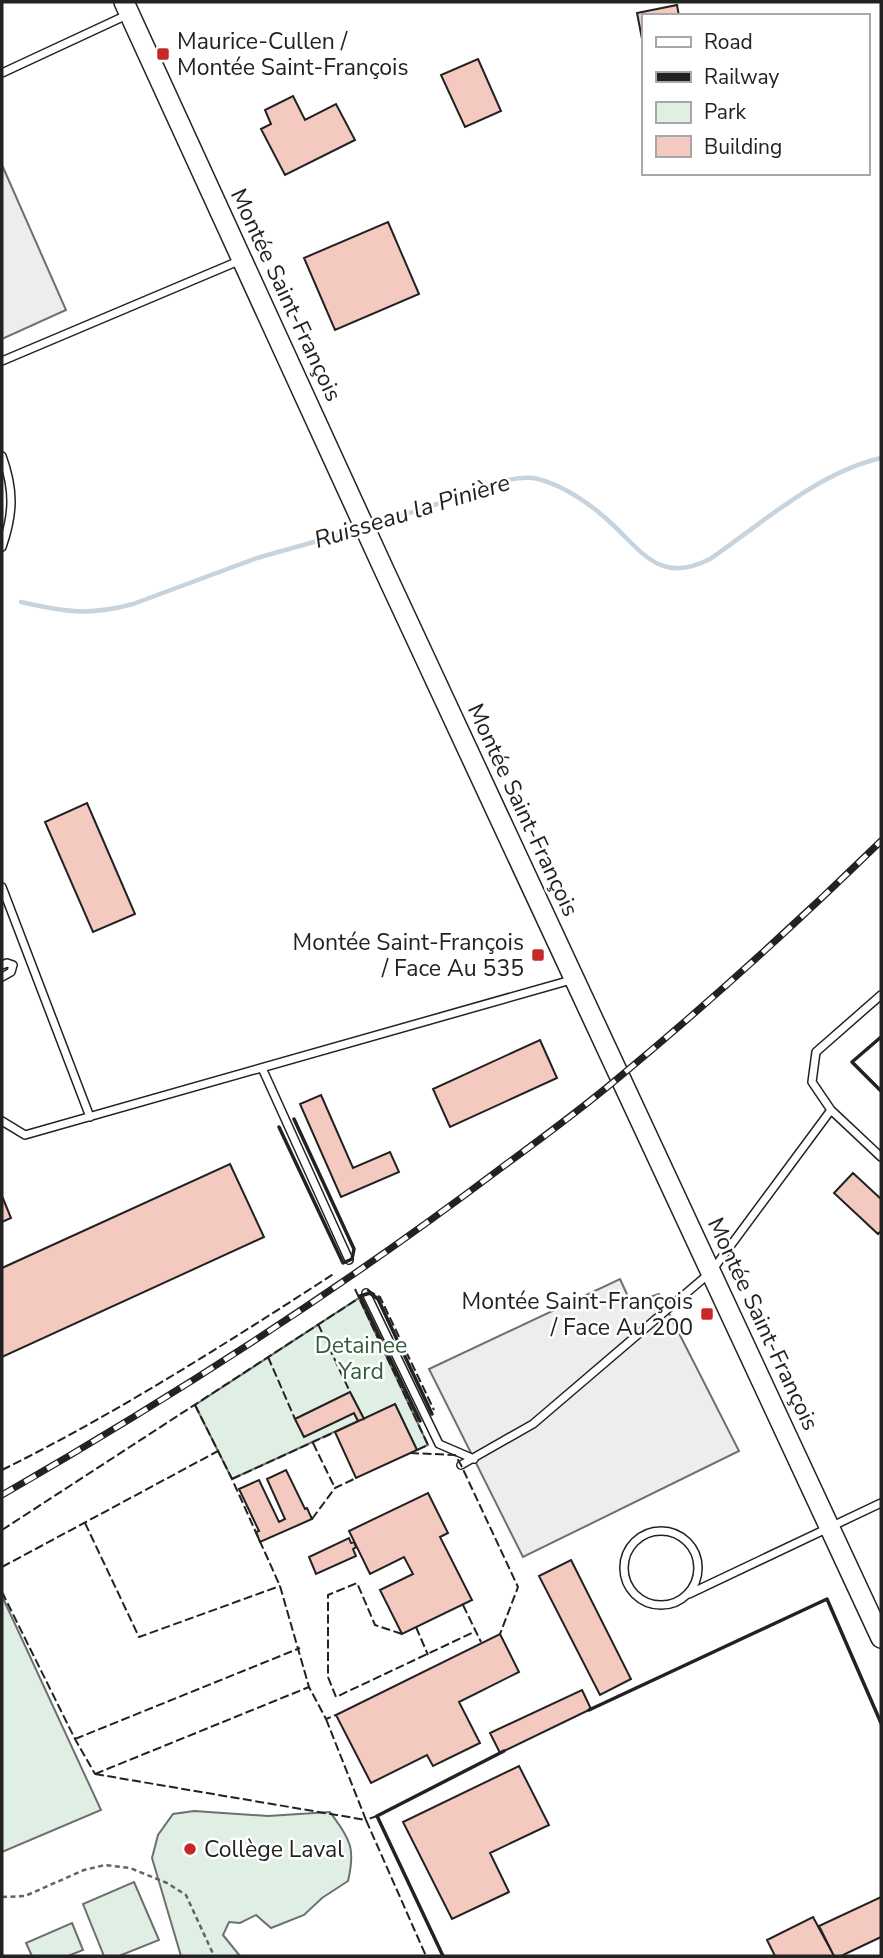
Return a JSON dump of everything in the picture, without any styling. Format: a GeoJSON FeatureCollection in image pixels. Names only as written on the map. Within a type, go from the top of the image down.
{"type":"FeatureCollection","features":[{"type":"Feature","properties":{"kind":"street","name":"Montée Saint-François"},"geometry":{"type":"LineString","coordinates":[[127,8],[380,560],[881,1637]]}},
{"type":"Feature","properties":{"kind":"lane"},"geometry":{"type":"LineString","coordinates":[[2,72],[127,8]]}},
{"type":"Feature","properties":{"kind":"lane"},"geometry":{"type":"LineString","coordinates":[[2,361],[242,259]]}},
{"type":"Feature","properties":{"kind":"lane"},"geometry":{"type":"LineString","coordinates":[[2,456],[10,478],[11,522],[2,547]]}},
{"type":"Feature","properties":{"kind":"lane"},"geometry":{"type":"LineString","coordinates":[[2,887],[90,1117]]}},
{"type":"Feature","properties":{"kind":"lane"},"geometry":{"type":"LineString","coordinates":[[2,965],[7,962],[13,965],[29,959]]}},
{"type":"Feature","properties":{"kind":"lane"},"geometry":{"type":"LineString","coordinates":[[2,977],[11,972],[13,965]]}},
{"type":"Feature","properties":{"kind":"lane"},"geometry":{"type":"LineString","coordinates":[[2,1121],[25,1135],[575,979]]}},
{"type":"Feature","properties":{"kind":"lane"},"geometry":{"type":"LineString","coordinates":[[881,995],[816,1052],[812,1082],[831,1110],[881,1157]]}},
{"type":"Feature","properties":{"kind":"lane"},"geometry":{"type":"LineString","coordinates":[[262,1068],[349,1260]]}},
{"type":"Feature","properties":{"kind":"lane"},"geometry":{"type":"LineString","coordinates":[[461,1465],[533,1424],[711,1272],[831,1110]]}},
{"type":"Feature","properties":{"kind":"lane"},"geometry":{"type":"LineString","coordinates":[[366,1293],[439,1444],[474,1459]]}},
{"type":"Feature","properties":{"kind":"lane"},"geometry":{"type":"LineString","coordinates":[[687,1595],[698,1574],[698,1561],[685,1539],[661,1530],[649,1532],[637,1539],[624,1559],[623,1571],[633,1593],[654,1605],[666,1605],[881,1503]]}},
{"type":"Feature","properties":{"kind":"path"},"geometry":{"type":"LineString","coordinates":[[2,1898],[25,1896],[84,1870],[105,1865],[131,1868],[167,1883],[186,1895],[214,1956]]}},
{"type":"Feature","properties":{"kind":"green space","name":"Detainee Yard"},"geometry":{"type":"Polygon","coordinates":[[[359,1298],[428,1445],[417,1450],[395,1404],[364,1419],[350,1392],[295,1419],[304,1437],[354,1413],[358,1421],[232,1479],[195,1405],[359,1298]]]}},
{"type":"Feature","properties":{"kind":"green space"},"geometry":{"type":"Polygon","coordinates":[[[2,1596],[101,1810],[2,1852],[2,1596]]]}},
{"type":"Feature","properties":{"kind":"green space"},"geometry":{"type":"Polygon","coordinates":[[[194,1811],[268,1816],[330,1812],[349,1844],[351,1860],[348,1881],[322,1898],[304,1915],[271,1928],[256,1915],[240,1923],[229,1922],[223,1935],[240,1956],[181,1956],[152,1858],[158,1835],[173,1814],[194,1811]]]}},
{"type":"Feature","properties":{"kind":"green space"},"geometry":{"type":"Polygon","coordinates":[[[134,1882],[159,1940],[119,1956],[104,1956],[83,1904],[134,1882]]]}},
{"type":"Feature","properties":{"kind":"green space"},"geometry":{"type":"Polygon","coordinates":[[[72,1923],[83,1950],[68,1956],[32,1956],[26,1943],[72,1923]]]}},
{"type":"Feature","properties":{"kind":"shaded area"},"geometry":{"type":"Polygon","coordinates":[[[2,165],[66,310],[2,339],[2,165]]]}},
{"type":"Feature","properties":{"kind":"shaded area"},"geometry":{"type":"Polygon","coordinates":[[[620,1279],[631,1303],[659,1294],[739,1451],[523,1557],[429,1369],[620,1279]]]}},
{"type":"Feature","properties":{"kind":"building"},"geometry":{"type":"Polygon","coordinates":[[[677,5],[679,14],[642,14],[642,39],[637,13],[677,5]]]}},
{"type":"Feature","properties":{"kind":"building"},"geometry":{"type":"Polygon","coordinates":[[[478,59],[501,111],[465,127],[441,75],[478,59]]]}},
{"type":"Feature","properties":{"kind":"building"},"geometry":{"type":"Polygon","coordinates":[[[293,96],[305,120],[336,104],[355,140],[285,175],[261,129],[271,124],[265,110],[293,96]]]}},
{"type":"Feature","properties":{"kind":"building"},"geometry":{"type":"Polygon","coordinates":[[[388,222],[419,294],[335,330],[304,258],[388,222]]]}},
{"type":"Feature","properties":{"kind":"building"},"geometry":{"type":"Polygon","coordinates":[[[87,803],[135,914],[93,932],[45,822],[87,803]]]}},
{"type":"Feature","properties":{"kind":"building"},"geometry":{"type":"Polygon","coordinates":[[[540,1040],[557,1078],[450,1127],[433,1089],[540,1040]]]}},
{"type":"Feature","properties":{"kind":"building"},"geometry":{"type":"Polygon","coordinates":[[[321,1095],[353,1168],[390,1152],[399,1172],[341,1197],[300,1104],[321,1095]]]}},
{"type":"Feature","properties":{"kind":"building"},"geometry":{"type":"Polygon","coordinates":[[[230,1164],[264,1237],[2,1357],[2,1268],[230,1164]]]}},
{"type":"Feature","properties":{"kind":"building"},"geometry":{"type":"Polygon","coordinates":[[[853,1173],[881,1199],[881,1231],[878,1234],[834,1193],[853,1173]]]}},
{"type":"Feature","properties":{"kind":"building"},"geometry":{"type":"Polygon","coordinates":[[[2,1196],[11,1218],[2,1222],[2,1196]]]}},
{"type":"Feature","properties":{"kind":"building"},"geometry":{"type":"Polygon","coordinates":[[[350,1392],[364,1419],[358,1421],[354,1413],[304,1437],[295,1419],[350,1392]]]}},
{"type":"Feature","properties":{"kind":"building"},"geometry":{"type":"Polygon","coordinates":[[[395,1404],[417,1450],[356,1478],[335,1432],[395,1404]]]}},
{"type":"Feature","properties":{"kind":"building"},"geometry":{"type":"Polygon","coordinates":[[[286,1470],[312,1519],[260,1542],[256,1532],[259,1531],[239,1489],[259,1480],[279,1522],[285,1519],[267,1479],[286,1470]]]}},
{"type":"Feature","properties":{"kind":"building"},"geometry":{"type":"Polygon","coordinates":[[[428,1493],[448,1533],[440,1537],[472,1600],[402,1634],[380,1590],[413,1574],[404,1557],[370,1574],[349,1531],[428,1493]]]}},
{"type":"Feature","properties":{"kind":"building"},"geometry":{"type":"Polygon","coordinates":[[[349,1538],[356,1547],[353,1549],[356,1556],[316,1574],[309,1557],[349,1538]]]}},
{"type":"Feature","properties":{"kind":"building"},"geometry":{"type":"Polygon","coordinates":[[[571,1560],[631,1679],[600,1695],[539,1576],[571,1560]]]}},
{"type":"Feature","properties":{"kind":"building"},"geometry":{"type":"Polygon","coordinates":[[[500,1634],[519,1672],[459,1702],[480,1743],[433,1766],[427,1755],[371,1783],[336,1715],[500,1634]]]}},
{"type":"Feature","properties":{"kind":"building"},"geometry":{"type":"Polygon","coordinates":[[[582,1690],[591,1709],[500,1753],[490,1733],[582,1690]]]}},
{"type":"Feature","properties":{"kind":"building"},"geometry":{"type":"Polygon","coordinates":[[[519,1766],[549,1825],[490,1853],[509,1892],[452,1919],[403,1822],[519,1766]]]}},
{"type":"Feature","properties":{"kind":"building"},"geometry":{"type":"Polygon","coordinates":[[[881,1897],[881,1937],[841,1956],[834,1956],[819,1926],[881,1897]]]}},
{"type":"Feature","properties":{"kind":"building"},"geometry":{"type":"Polygon","coordinates":[[[813,1917],[834,1956],[775,1956],[767,1940],[813,1917]]]}},
{"type":"Feature","properties":{"kind":"waterway","name":"Ruisseau la Pinière"},"geometry":{"type":"LineString","coordinates":[[368,526],[502,481],[538,479],[557,486],[586,503],[654,562],[678,568],[693,566],[710,559],[813,487],[857,465],[881,458]]}},
{"type":"Feature","properties":{"kind":"waterway","name":"Ruisseau la Pinière"},"geometry":{"type":"LineString","coordinates":[[21,602],[77,611],[117,608],[257,558],[360,529]]}},
{"type":"Feature","properties":{"kind":"railway"},"geometry":{"type":"LineString","coordinates":[[2,1495],[194,1380],[319,1298],[532,1145],[689,1018],[881,841]]}},
{"type":"Feature","properties":{"kind":"fence"},"geometry":{"type":"LineString","coordinates":[[2,1470],[129,1401],[335,1273]]}},
{"type":"Feature","properties":{"kind":"fence"},"geometry":{"type":"LineString","coordinates":[[355,1289],[428,1445],[417,1450]]}},
{"type":"Feature","properties":{"kind":"fence"},"geometry":{"type":"LineString","coordinates":[[367,1290],[380,1297],[434,1410]]}},
{"type":"Feature","properties":{"kind":"fence"},"geometry":{"type":"LineString","coordinates":[[2,1530],[359,1298]]}},
{"type":"Feature","properties":{"kind":"fence"},"geometry":{"type":"LineString","coordinates":[[318,1324],[350,1392]]}},
{"type":"Feature","properties":{"kind":"fence"},"geometry":{"type":"LineString","coordinates":[[268,1357],[295,1419]]}},
{"type":"Feature","properties":{"kind":"fence"},"geometry":{"type":"LineString","coordinates":[[195,1405],[280,1586],[309,1687],[326,1719],[336,1715]]}},
{"type":"Feature","properties":{"kind":"fence"},"geometry":{"type":"LineString","coordinates":[[232,1479],[335,1432]]}},
{"type":"Feature","properties":{"kind":"fence"},"geometry":{"type":"LineString","coordinates":[[313,1443],[335,1488]]}},
{"type":"Feature","properties":{"kind":"fence"},"geometry":{"type":"LineString","coordinates":[[2,1567],[218,1451]]}},
{"type":"Feature","properties":{"kind":"fence"},"geometry":{"type":"LineString","coordinates":[[410,1453],[455,1455],[461,1465],[518,1587],[500,1634]]}},
{"type":"Feature","properties":{"kind":"fence"},"geometry":{"type":"LineString","coordinates":[[312,1519],[335,1488],[356,1478]]}},
{"type":"Feature","properties":{"kind":"fence"},"geometry":{"type":"LineString","coordinates":[[85,1523],[139,1637],[280,1586]]}},
{"type":"Feature","properties":{"kind":"fence"},"geometry":{"type":"LineString","coordinates":[[402,1634],[375,1625],[357,1583],[328,1595],[328,1677],[336,1697],[476,1631]]}},
{"type":"Feature","properties":{"kind":"fence"},"geometry":{"type":"LineString","coordinates":[[2,1592],[95,1774]]}},
{"type":"Feature","properties":{"kind":"fence"},"geometry":{"type":"LineString","coordinates":[[463,1605],[481,1642]]}},
{"type":"Feature","properties":{"kind":"fence"},"geometry":{"type":"LineString","coordinates":[[416,1627],[428,1655]]}},
{"type":"Feature","properties":{"kind":"fence"},"geometry":{"type":"LineString","coordinates":[[75,1739],[300,1648]]}},
{"type":"Feature","properties":{"kind":"fence"},"geometry":{"type":"LineString","coordinates":[[95,1774],[309,1687]]}},
{"type":"Feature","properties":{"kind":"fence"},"geometry":{"type":"LineString","coordinates":[[326,1719],[366,1820],[377,1816]]}},
{"type":"Feature","properties":{"kind":"fence"},"geometry":{"type":"LineString","coordinates":[[95,1774],[366,1820],[426,1956]]}},
{"type":"Feature","properties":{"kind":"wall"},"geometry":{"type":"LineString","coordinates":[[881,1037],[852,1062],[881,1091]]}},
{"type":"Feature","properties":{"kind":"wall"},"geometry":{"type":"LineString","coordinates":[[279,1127],[343,1263],[352,1259],[354,1249],[294,1119]]}},
{"type":"Feature","properties":{"kind":"wall"},"geometry":{"type":"LineString","coordinates":[[420,1421],[360,1296],[370,1293],[378,1299],[432,1414]]}},
{"type":"Feature","properties":{"kind":"wall"},"geometry":{"type":"LineString","coordinates":[[589,1710],[827,1599],[881,1723]]}},
{"type":"Feature","properties":{"kind":"wall"},"geometry":{"type":"LineString","coordinates":[[443,1956],[377,1816],[504,1751]]}},
{"type":"Feature","properties":{"kind":"place","name":"Maurice-Cullen / Montée Saint-François"},"geometry":{"type":"Point","coordinates":[163,54]}},
{"type":"Feature","properties":{"kind":"place","name":"Montée Saint-François / Face Au 535"},"geometry":{"type":"Point","coordinates":[538,955]}},
{"type":"Feature","properties":{"kind":"place","name":"Montée Saint-François / Face Au 200"},"geometry":{"type":"Point","coordinates":[707,1314]}},
{"type":"Feature","properties":{"kind":"place","name":"Collège Laval"},"geometry":{"type":"Point","coordinates":[190,1849]}}]}
